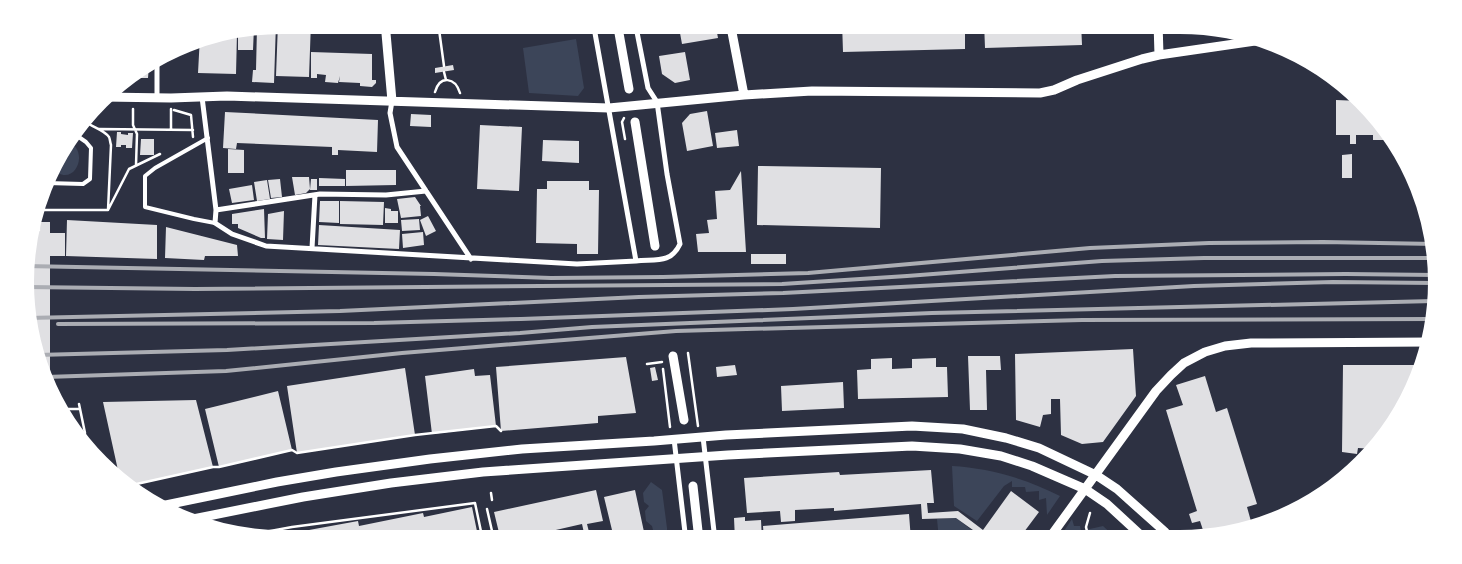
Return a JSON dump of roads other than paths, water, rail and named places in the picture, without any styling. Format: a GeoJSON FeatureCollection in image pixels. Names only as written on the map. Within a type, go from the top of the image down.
{"type":"FeatureCollection","features":[{"type":"Feature","properties":{"kind":"street"},"geometry":{"type":"LineString","coordinates":[[386,31],[392,101],[390,112],[397,147],[471,259]]}},
{"type":"Feature","properties":{"kind":"street"},"geometry":{"type":"LineString","coordinates":[[596,31],[636,261]]}},
{"type":"Feature","properties":{"kind":"street"},"geometry":{"type":"LineString","coordinates":[[619,31],[629,89]]}},
{"type":"Feature","properties":{"kind":"street"},"geometry":{"type":"LineString","coordinates":[[202,97],[216,210],[215,223],[232,234],[266,246],[577,264],[668,258],[676,252],[680,244],[667,174],[657,102],[648,88],[637,31]]}},
{"type":"Feature","properties":{"kind":"street"},"geometry":{"type":"LineString","coordinates":[[732,31],[744,95]]}},
{"type":"Feature","properties":{"kind":"street"},"geometry":{"type":"LineString","coordinates":[[1158,31],[1159,55]]}},
{"type":"Feature","properties":{"kind":"street"},"geometry":{"type":"LineString","coordinates":[[114,96],[157,98],[227,96],[609,108],[657,102],[812,91],[1040,93],[1054,90],[1077,80],[1142,59],[1250,42]]}},
{"type":"Feature","properties":{"kind":"street"},"geometry":{"type":"LineString","coordinates":[[157,65],[157,98]]}},
{"type":"Feature","properties":{"kind":"street"},"geometry":{"type":"LineString","coordinates":[[635,122],[655,246]]}},
{"type":"Feature","properties":{"kind":"street"},"geometry":{"type":"LineString","coordinates":[[216,210],[320,194],[386,195],[426,190]]}},
{"type":"Feature","properties":{"kind":"street"},"geometry":{"type":"LineString","coordinates":[[312,248],[315,195]]}},
{"type":"Feature","properties":{"kind":"street"},"geometry":{"type":"LineString","coordinates":[[1053,533],[1156,391],[1184,364],[1205,352],[1225,346],[1251,343],[1423,342]]}},
{"type":"Feature","properties":{"kind":"street"},"geometry":{"type":"LineString","coordinates":[[673,356],[684,420]]}},
{"type":"Feature","properties":{"kind":"street"},"geometry":{"type":"LineString","coordinates":[[167,505],[318,475],[430,459],[522,449],[912,426],[963,429],[1006,438],[1039,448],[1096,475],[1117,489],[1166,533]]}},
{"type":"Feature","properties":{"kind":"street"},"geometry":{"type":"LineString","coordinates":[[703,437],[714,533]]}},
{"type":"Feature","properties":{"kind":"street"},"geometry":{"type":"LineString","coordinates":[[674,440],[685,533]]}},
{"type":"Feature","properties":{"kind":"street"},"geometry":{"type":"LineString","coordinates":[[198,518],[303,497],[426,478],[483,472],[705,456],[912,446],[960,449],[1001,456],[1032,466],[1085,489],[1107,504],[1138,533]]}},
{"type":"Feature","properties":{"kind":"street"},"geometry":{"type":"LineString","coordinates":[[693,486],[698,533]]}},
{"type":"Feature","properties":{"kind":"lane"},"geometry":{"type":"LineString","coordinates":[[52,182],[84,184],[90,179],[91,148],[78,137]]}},
{"type":"Feature","properties":{"kind":"lane"},"geometry":{"type":"LineString","coordinates":[[208,138],[155,168],[145,176],[145,207],[215,223]]}},
{"type":"Feature","properties":{"kind":"railway"},"geometry":{"type":"LineString","coordinates":[[32,266],[551,278],[663,277],[808,273],[1090,248],[1209,243],[1428,244]]}},
{"type":"Feature","properties":{"kind":"railway"},"geometry":{"type":"LineString","coordinates":[[31,287],[195,289],[782,284],[1102,261],[1204,258],[1430,258]]}},
{"type":"Feature","properties":{"kind":"railway"},"geometry":{"type":"LineString","coordinates":[[34,318],[340,311],[639,297],[783,293],[1115,276],[1431,275]]}},
{"type":"Feature","properties":{"kind":"railway"},"geometry":{"type":"LineString","coordinates":[[58,324],[374,323],[521,319],[793,309],[1194,286],[1333,282],[1431,283]]}},
{"type":"Feature","properties":{"kind":"railway"},"geometry":{"type":"LineString","coordinates":[[42,355],[227,350],[592,327],[932,313],[1430,301]]}},
{"type":"Feature","properties":{"kind":"railway"},"geometry":{"type":"LineString","coordinates":[[50,377],[226,371],[402,353],[676,331],[1082,320],[1428,319]]}}]}
